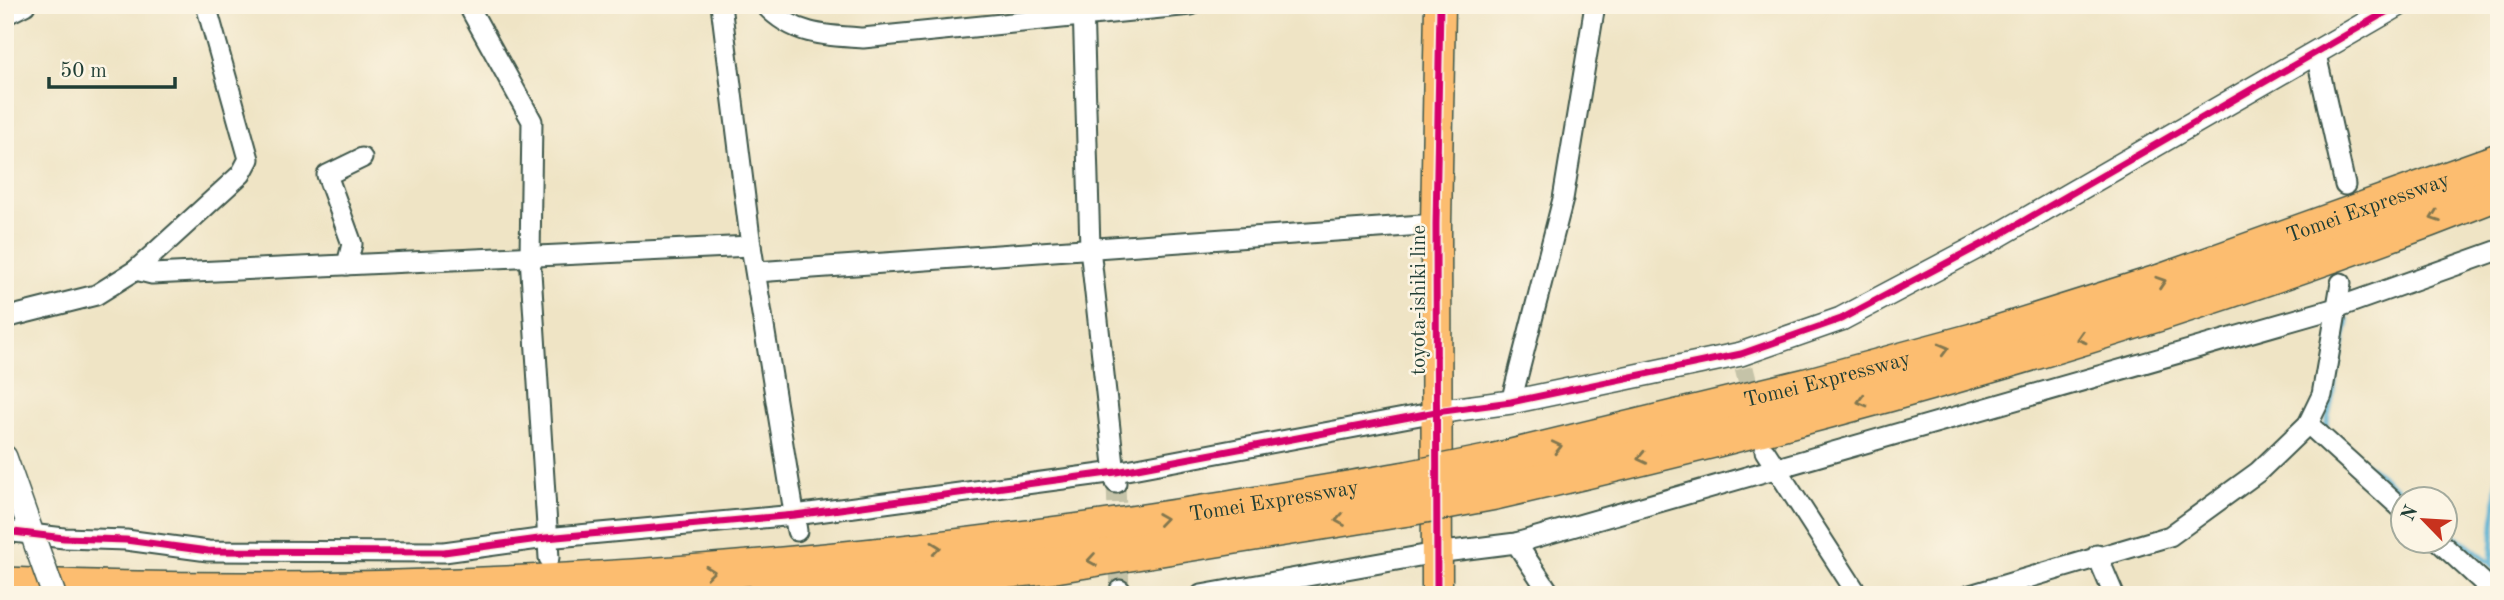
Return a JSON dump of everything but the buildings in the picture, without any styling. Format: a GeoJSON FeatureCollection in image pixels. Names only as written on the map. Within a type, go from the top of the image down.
{"type":"FeatureCollection","features":[{"type":"Feature","properties":{"kind":"highway","name":"Tomei Expressway"},"geometry":{"type":"LineString","coordinates":[[1493,477],[1973,341],[2161,282],[2499,161]]}},
{"type":"Feature","properties":{"kind":"highway","name":"Tomei Expressway"},"geometry":{"type":"LineString","coordinates":[[765,595],[1049,566],[1493,477],[1645,458],[1981,369],[2325,257],[2499,192]]}},
{"type":"Feature","properties":{"kind":"highway","name":"Tomei Expressway"},"geometry":{"type":"LineString","coordinates":[[5,585],[202,591],[510,584],[700,573],[1407,494]]}},
{"type":"Feature","properties":{"kind":"main road","name":"toyota-ishiki line"},"geometry":{"type":"LineString","coordinates":[[1437,595],[1436,224],[1440,5]]}},
{"type":"Feature","properties":{"kind":"street"},"geometry":{"type":"LineString","coordinates":[[5,15],[25,5]]}},
{"type":"Feature","properties":{"kind":"street"},"geometry":{"type":"LineString","coordinates":[[5,318],[96,295],[136,270],[241,174],[249,159],[206,5]]}},
{"type":"Feature","properties":{"kind":"street"},"geometry":{"type":"LineString","coordinates":[[468,5],[532,121],[530,256],[549,558]]}},
{"type":"Feature","properties":{"kind":"street"},"geometry":{"type":"LineString","coordinates":[[721,5],[751,246],[796,523]]}},
{"type":"Feature","properties":{"kind":"street"},"geometry":{"type":"LineString","coordinates":[[765,5],[787,24],[810,35],[863,38],[1084,11],[1191,5]]}},
{"type":"Feature","properties":{"kind":"street"},"geometry":{"type":"LineString","coordinates":[[1511,402],[1563,199],[1595,5]]}},
{"type":"Feature","properties":{"kind":"street"},"geometry":{"type":"LineString","coordinates":[[5,531],[33,538],[126,540],[208,551],[444,552],[546,538],[796,523],[1116,478],[1436,412],[1511,402],[1743,361],[1841,320],[1994,238],[2398,5]]}},
{"type":"Feature","properties":{"kind":"street"},"geometry":{"type":"LineString","coordinates":[[1084,11],[1090,248],[1116,478]]}},
{"type":"Feature","properties":{"kind":"street"},"geometry":{"type":"LineString","coordinates":[[2316,54],[2345,185]]}},
{"type":"Feature","properties":{"kind":"street"},"geometry":{"type":"LineString","coordinates":[[347,265],[352,244],[327,175],[362,158]]}},
{"type":"Feature","properties":{"kind":"street"},"geometry":{"type":"LineString","coordinates":[[755,272],[1436,224]]}},
{"type":"Feature","properties":{"kind":"street"},"geometry":{"type":"LineString","coordinates":[[136,270],[152,274],[751,246]]}},
{"type":"Feature","properties":{"kind":"street"},"geometry":{"type":"LineString","coordinates":[[1200,595],[1436,553],[1516,543],[2336,308],[2499,250]]}},
{"type":"Feature","properties":{"kind":"street"},"geometry":{"type":"LineString","coordinates":[[1970,595],[2097,555],[2170,536],[2258,472],[2308,424],[2322,395],[2341,283]]}},
{"type":"Feature","properties":{"kind":"street"},"geometry":{"type":"LineString","coordinates":[[2308,424],[2388,496]]}},
{"type":"Feature","properties":{"kind":"street"},"geometry":{"type":"LineString","coordinates":[[1765,452],[1774,470],[1858,595]]}},
{"type":"Feature","properties":{"kind":"street"},"geometry":{"type":"LineString","coordinates":[[5,457],[54,595]]}},
{"type":"Feature","properties":{"kind":"street"},"geometry":{"type":"LineString","coordinates":[[1516,543],[1551,595]]}},
{"type":"Feature","properties":{"kind":"street"},"geometry":{"type":"LineString","coordinates":[[2451,554],[2497,595]]}},
{"type":"Feature","properties":{"kind":"street"},"geometry":{"type":"LineString","coordinates":[[2097,555],[2114,595]]}},
{"type":"Feature","properties":{"kind":"waterway"},"geometry":{"type":"LineString","coordinates":[[2328,433],[2325,431],[2348,321]]}},
{"type":"Feature","properties":{"kind":"waterway"},"geometry":{"type":"LineString","coordinates":[[2499,460],[2491,565],[2499,574]]}},
{"type":"Feature","properties":{"kind":"waterway"},"geometry":{"type":"LineString","coordinates":[[2365,463],[2391,484]]}},
{"type":"Feature","properties":{"kind":"waterway"},"geometry":{"type":"LineString","coordinates":[[2458,538],[2491,564]]}},
{"type":"Feature","properties":{"kind":"tunnel"},"geometry":{"type":"LineString","coordinates":[[1744,368],[1754,408]]}},
{"type":"Feature","properties":{"kind":"tunnel"},"geometry":{"type":"LineString","coordinates":[[1116,484],[1120,590]]}},
{"type":"Feature","properties":{"kind":"cycle path"},"geometry":{"type":"LineString","coordinates":[[1437,595],[1436,224],[1440,5]]}},
{"type":"Feature","properties":{"kind":"cycle path"},"geometry":{"type":"LineString","coordinates":[[5,531],[64,538],[126,540],[208,551],[444,552],[546,538],[795,515],[1116,472],[1436,412],[1511,402],[1741,354],[1841,319],[1994,238],[2398,5]]}}]}
